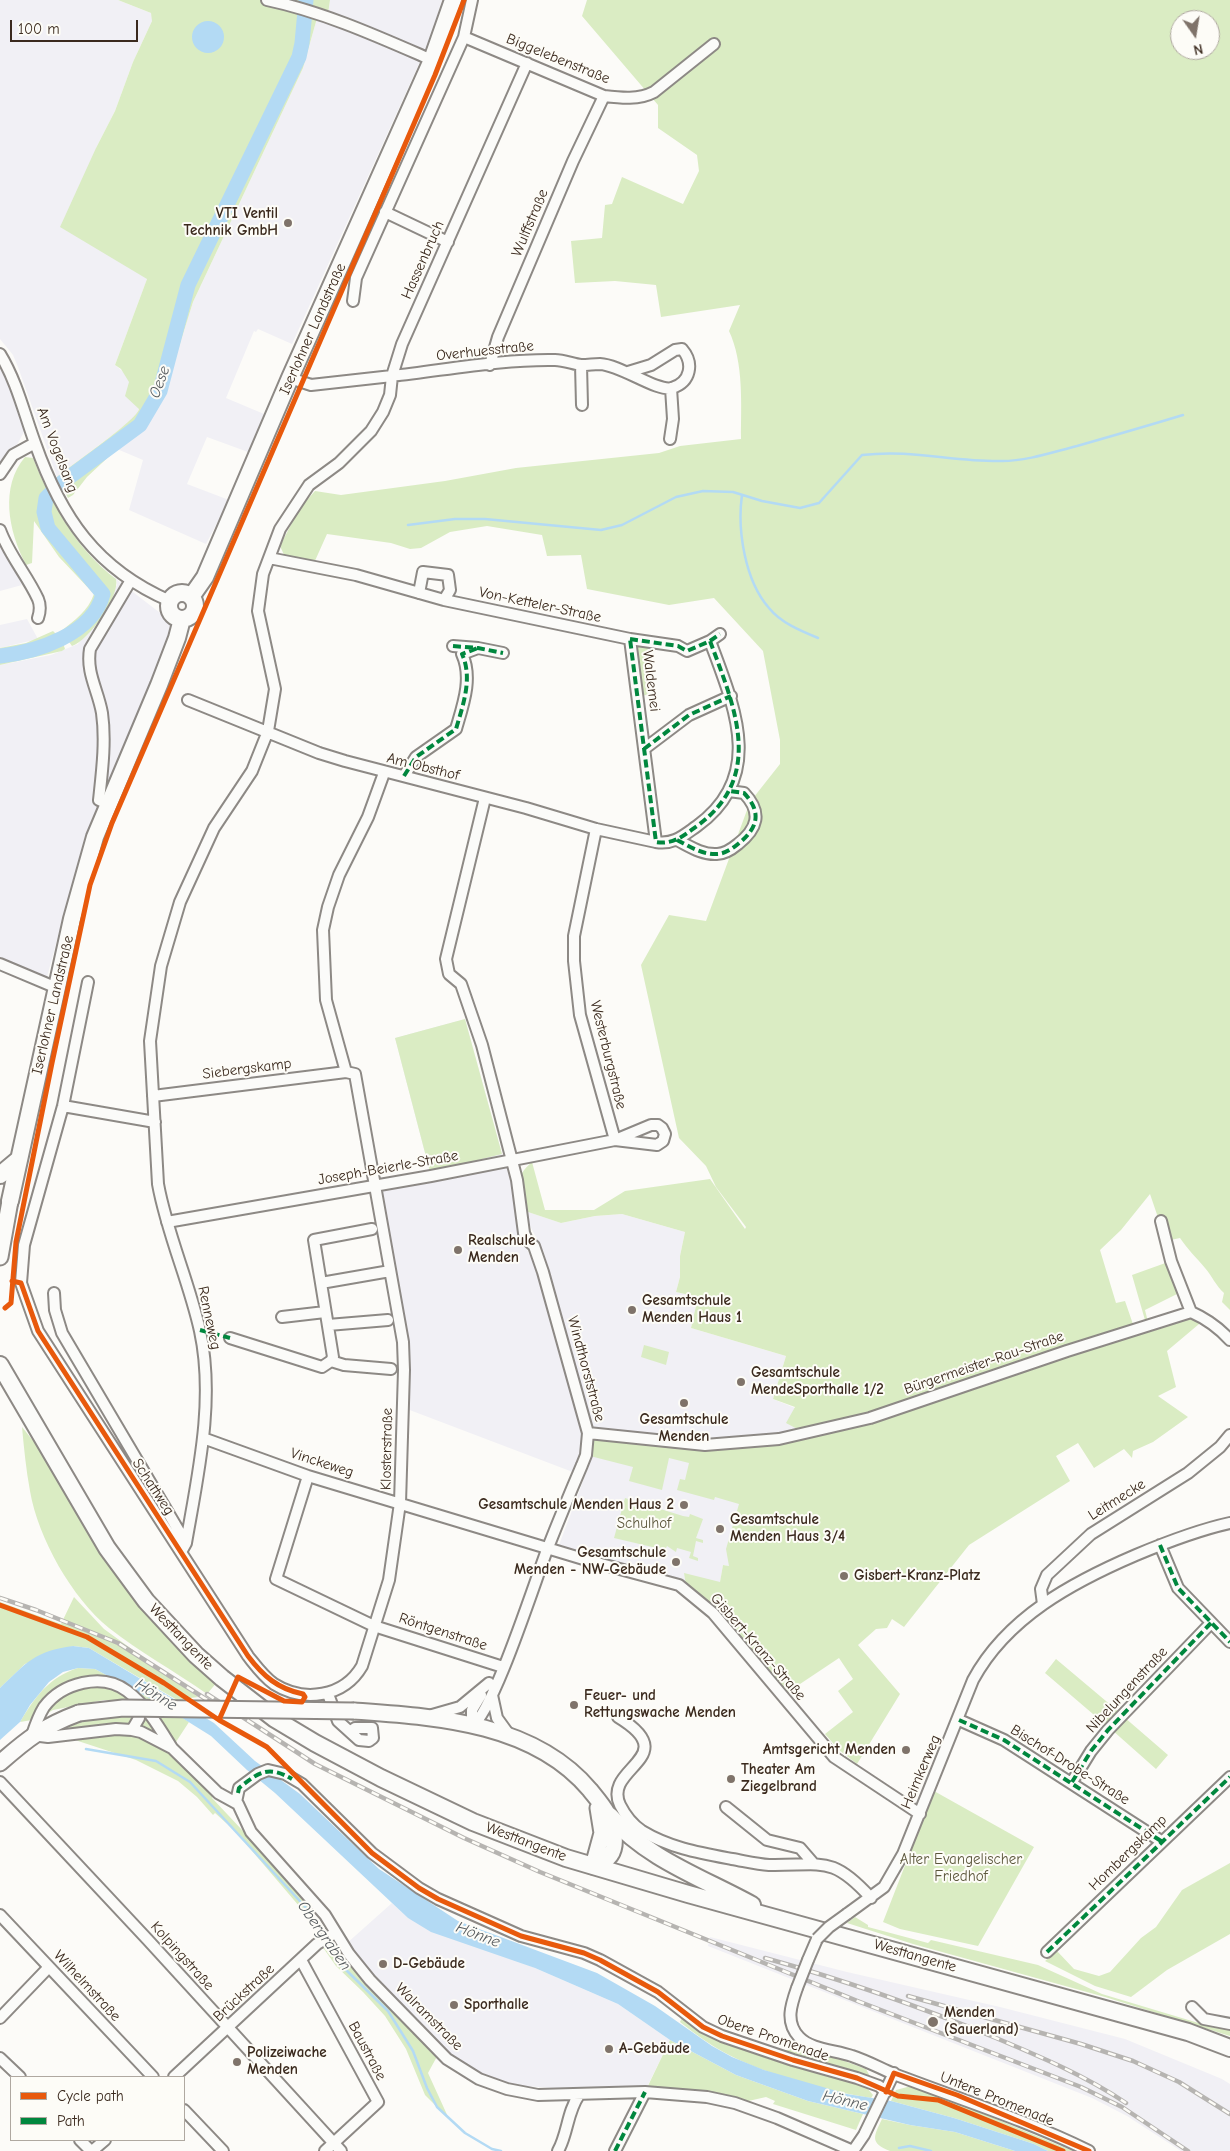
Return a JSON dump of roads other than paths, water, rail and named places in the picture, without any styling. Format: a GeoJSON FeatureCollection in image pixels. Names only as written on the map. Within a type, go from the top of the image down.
{"type":"FeatureCollection","features":[{"type":"Feature","properties":{"kind":"main road","name":"Iserlohner Landstraße"},"geometry":{"type":"LineString","coordinates":[[191,597],[205,577],[290,378],[432,60],[453,0]]}},
{"type":"Feature","properties":{"kind":"main road"},"geometry":{"type":"LineString","coordinates":[[181,593],[191,597],[195,602],[194,611],[189,617],[177,618],[171,612],[170,601],[173,596],[181,593]]}},
{"type":"Feature","properties":{"kind":"main road","name":"Iserlohner Landstraße"},"geometry":{"type":"LineString","coordinates":[[3,1199],[18,1160],[87,859],[108,804],[178,638],[182,619]]}},
{"type":"Feature","properties":{"kind":"main road"},"geometry":{"type":"LineString","coordinates":[[0,1175],[18,1160]]}},
{"type":"Feature","properties":{"kind":"main road","name":"Westtangente"},"geometry":{"type":"LineString","coordinates":[[0,1365],[107,1548],[146,1601],[196,1655],[222,1678],[275,1719],[346,1760],[481,1825],[538,1848],[593,1866],[1188,2032],[1230,2048]]}},
{"type":"Feature","properties":{"kind":"main road"},"geometry":{"type":"LineString","coordinates":[[610,1816],[635,1841],[655,1854],[779,1919]]}},
{"type":"Feature","properties":{"kind":"street"},"geometry":{"type":"LineString","coordinates":[[267,0],[366,32],[432,60]]}},
{"type":"Feature","properties":{"kind":"street","name":"Iserlohner Landstraße"},"geometry":{"type":"LineString","coordinates":[[353,301],[356,278],[464,36],[472,0]]}},
{"type":"Feature","properties":{"kind":"street","name":"Biggelebenstraße"},"geometry":{"type":"LineString","coordinates":[[464,36],[604,96],[628,98],[647,96],[714,44]]}},
{"type":"Feature","properties":{"kind":"street","name":"Hassenbruch"},"geometry":{"type":"LineString","coordinates":[[268,731],[275,689],[258,611],[263,574],[268,558],[284,522],[308,485],[339,463],[371,430],[383,412],[390,395],[392,376],[402,344],[527,63]]}},
{"type":"Feature","properties":{"kind":"street","name":"Wulffstraße"},"geometry":{"type":"LineString","coordinates":[[490,365],[502,328],[573,161],[604,96]]}},
{"type":"Feature","properties":{"kind":"street"},"geometry":{"type":"LineString","coordinates":[[385,212],[448,242]]}},
{"type":"Feature","properties":{"kind":"street"},"geometry":{"type":"LineString","coordinates":[[628,372],[651,365],[675,350],[682,349],[689,357],[690,368],[688,376],[680,384],[671,388],[673,419],[670,439]]}},
{"type":"Feature","properties":{"kind":"street","name":"Am Vogelsang"},"geometry":{"type":"LineString","coordinates":[[0,354],[20,396],[35,443],[58,499],[80,533],[102,558],[131,580],[170,601]]}},
{"type":"Feature","properties":{"kind":"street","name":"Overhuesstraße"},"geometry":{"type":"LineString","coordinates":[[392,376],[557,360],[581,365],[602,364],[628,372],[655,385],[671,388]]}},
{"type":"Feature","properties":{"kind":"street"},"geometry":{"type":"LineString","coordinates":[[581,365],[582,406]]}},
{"type":"Feature","properties":{"kind":"street"},"geometry":{"type":"LineString","coordinates":[[290,378],[311,385],[392,376]]}},
{"type":"Feature","properties":{"kind":"street"},"geometry":{"type":"LineString","coordinates":[[0,474],[13,456],[35,443]]}},
{"type":"Feature","properties":{"kind":"street"},"geometry":{"type":"LineString","coordinates":[[0,530],[20,571],[38,600],[40,609],[38,618]]}},
{"type":"Feature","properties":{"kind":"street","name":"Von-Ketteler-Straße"},"geometry":{"type":"LineString","coordinates":[[268,558],[356,575],[444,600],[630,639]]}},
{"type":"Feature","properties":{"kind":"street"},"geometry":{"type":"LineString","coordinates":[[420,593],[423,572],[448,575],[450,590],[444,600]]}},
{"type":"Feature","properties":{"kind":"street"},"geometry":{"type":"LineString","coordinates":[[108,804],[99,800],[103,747],[102,713],[90,675],[88,661],[90,649],[131,580]]}},
{"type":"Feature","properties":{"kind":"street","name":"Waldemei"},"geometry":{"type":"LineString","coordinates":[[656,842],[630,639],[678,646],[687,651],[710,642],[720,634]]}},
{"type":"Feature","properties":{"kind":"street"},"geometry":{"type":"LineString","coordinates":[[656,842],[670,843],[677,840],[714,814],[729,792],[739,756],[738,725],[730,696],[710,642]]}},
{"type":"Feature","properties":{"kind":"street"},"geometry":{"type":"LineString","coordinates":[[452,646],[478,648],[503,653]]}},
{"type":"Feature","properties":{"kind":"street"},"geometry":{"type":"LineString","coordinates":[[404,776],[416,757],[456,730],[468,683],[467,663],[462,654],[478,648]]}},
{"type":"Feature","properties":{"kind":"street","name":"Waldemei"},"geometry":{"type":"LineString","coordinates":[[644,749],[689,715],[730,696]]}},
{"type":"Feature","properties":{"kind":"street","name":"Am Obsthof"},"geometry":{"type":"LineString","coordinates":[[188,700],[319,753],[596,829],[656,842]]}},
{"type":"Feature","properties":{"kind":"street","name":"Renneweg"},"geometry":{"type":"LineString","coordinates":[[183,1547],[203,1438],[205,1395],[202,1346],[191,1298],[167,1222],[158,1184],[151,1033],[161,966],[180,902],[214,828],[252,771],[268,731]]}},
{"type":"Feature","properties":{"kind":"street"},"geometry":{"type":"LineString","coordinates":[[346,1072],[326,1000],[323,930],[328,907],[339,875],[368,817],[384,772]]}},
{"type":"Feature","properties":{"kind":"street"},"geometry":{"type":"LineString","coordinates":[[677,840],[703,853],[718,854],[732,848],[746,838],[754,828],[756,816],[754,803],[744,793],[729,792]]}},
{"type":"Feature","properties":{"kind":"street","name":"Windthorststraße"},"geometry":{"type":"LineString","coordinates":[[472,1726],[478,1721],[492,1695],[547,1549],[584,1460],[588,1433],[543,1272],[534,1246],[527,1240],[524,1233],[521,1196],[482,1045],[462,984],[449,974],[446,959],[485,798]]}},
{"type":"Feature","properties":{"kind":"street","name":"Westerburgstraße"},"geometry":{"type":"LineString","coordinates":[[596,829],[574,936],[574,961],[580,1015],[615,1140]]}},
{"type":"Feature","properties":{"kind":"street"},"geometry":{"type":"LineString","coordinates":[[0,964],[57,988]]}},
{"type":"Feature","properties":{"kind":"street","name":"Schattweg"},"geometry":{"type":"LineString","coordinates":[[88,982],[63,1106],[24,1245],[21,1283],[38,1331],[183,1547]]}},
{"type":"Feature","properties":{"kind":"street","name":"Siebergskamp"},"geometry":{"type":"LineString","coordinates":[[153,1096],[346,1072]]}},
{"type":"Feature","properties":{"kind":"street","name":"Klosterstraße"},"geometry":{"type":"LineString","coordinates":[[328,1694],[355,1678],[362,1666],[389,1580],[400,1503],[403,1342],[355,1074],[346,1072]]}},
{"type":"Feature","properties":{"kind":"street"},"geometry":{"type":"LineString","coordinates":[[63,1106],[155,1122]]}},
{"type":"Feature","properties":{"kind":"street","name":"Joseph-Beierle-Straße"},"geometry":{"type":"LineString","coordinates":[[167,1222],[513,1161],[615,1140]]}},
{"type":"Feature","properties":{"kind":"street","name":"Iserlohner Landstraße"},"geometry":{"type":"LineString","coordinates":[[0,1257],[3,1199]]}},
{"type":"Feature","properties":{"kind":"street"},"geometry":{"type":"LineString","coordinates":[[1161,1221],[1171,1261],[1191,1312],[1222,1331],[1230,1340]]}},
{"type":"Feature","properties":{"kind":"street"},"geometry":{"type":"LineString","coordinates":[[331,1362],[333,1357],[314,1240],[372,1229]]}},
{"type":"Feature","properties":{"kind":"street"},"geometry":{"type":"LineString","coordinates":[[321,1283],[390,1271]]}},
{"type":"Feature","properties":{"kind":"street","name":"Schattweg"},"geometry":{"type":"LineString","coordinates":[[54,1293],[55,1310],[62,1333],[183,1547],[248,1656],[264,1676],[282,1688],[303,1694],[328,1694]]}},
{"type":"Feature","properties":{"kind":"street"},"geometry":{"type":"LineString","coordinates":[[282,1317],[326,1312]]}},
{"type":"Feature","properties":{"kind":"street","name":"Bürgermeister-Rau-Straße"},"geometry":{"type":"LineString","coordinates":[[588,1433],[705,1445],[779,1439],[870,1418],[1067,1351],[1191,1312]]}},
{"type":"Feature","properties":{"kind":"street"},"geometry":{"type":"LineString","coordinates":[[328,1325],[388,1320]]}},
{"type":"Feature","properties":{"kind":"street"},"geometry":{"type":"LineString","coordinates":[[230,1338],[322,1367],[331,1362],[390,1370]]}},
{"type":"Feature","properties":{"kind":"street","name":"Leitmecke"},"geometry":{"type":"LineString","coordinates":[[1043,1604],[1041,1589],[1047,1575],[1091,1534],[1188,1473],[1220,1447],[1230,1435]]}},
{"type":"Feature","properties":{"kind":"street","name":"Vinckeweg"},"geometry":{"type":"LineString","coordinates":[[203,1438],[308,1476],[547,1549]]}},
{"type":"Feature","properties":{"kind":"street","name":"Röntgenstraße"},"geometry":{"type":"LineString","coordinates":[[308,1476],[276,1579],[374,1626],[503,1667]]}},
{"type":"Feature","properties":{"kind":"street","name":"Heimkerweg"},"geometry":{"type":"LineString","coordinates":[[894,2074],[845,2053],[809,2044],[802,2040],[793,2030],[790,2011],[797,1988],[817,1939],[829,1927],[871,1898],[891,1878],[959,1720],[973,1680],[984,1663],[1012,1630],[1043,1604],[1087,1578],[1160,1545],[1208,1528],[1230,1523]]}},
{"type":"Feature","properties":{"kind":"street"},"geometry":{"type":"LineString","coordinates":[[1160,1545],[1178,1588],[1230,1642]]}},
{"type":"Feature","properties":{"kind":"street","name":"Gisbert-Kranz-Straße"},"geometry":{"type":"LineString","coordinates":[[547,1549],[669,1582],[685,1590],[713,1613],[834,1757],[920,1814]]}},
{"type":"Feature","properties":{"kind":"street","name":"Nibelungenstraße"},"geometry":{"type":"LineString","coordinates":[[1072,1782],[1091,1751],[1108,1730],[1211,1623]]}},
{"type":"Feature","properties":{"kind":"street","name":"Windthorststraße"},"geometry":{"type":"LineString","coordinates":[[472,1726],[472,1710],[489,1683],[503,1667]]}},
{"type":"Feature","properties":{"kind":"street"},"geometry":{"type":"LineString","coordinates":[[32,1735],[44,1708],[59,1693],[76,1685],[96,1681],[105,1682],[125,1689],[151,1714],[172,1748],[218,1793],[236,1802]]}},
{"type":"Feature","properties":{"kind":"street","name":"Windthorststraße"},"geometry":{"type":"LineString","coordinates":[[426,1717],[460,1707],[489,1683]]}},
{"type":"Feature","properties":{"kind":"street"},"geometry":{"type":"LineString","coordinates":[[328,1694],[338,1721],[351,1731]]}},
{"type":"Feature","properties":{"kind":"street"},"geometry":{"type":"LineString","coordinates":[[492,1695],[497,1718],[510,1736]]}},
{"type":"Feature","properties":{"kind":"street"},"geometry":{"type":"LineString","coordinates":[[132,1730],[140,1718],[137,1700]]}},
{"type":"Feature","properties":{"kind":"street"},"geometry":{"type":"LineString","coordinates":[[0,1763],[32,1735],[58,1720],[93,1710],[123,1708],[354,1711],[426,1717],[510,1736],[550,1754],[567,1766],[594,1795],[610,1816],[614,1836],[613,1852],[608,1859],[593,1866]]}},
{"type":"Feature","properties":{"kind":"street"},"geometry":{"type":"LineString","coordinates":[[618,1717],[636,1730],[644,1743],[642,1757],[623,1777],[619,1784],[616,1798],[623,1811],[639,1829],[660,1841],[689,1851],[764,1864],[812,1863],[831,1866],[851,1876],[871,1898]]}},
{"type":"Feature","properties":{"kind":"street","name":"Bischof-Drobe-Straße"},"geometry":{"type":"LineString","coordinates":[[959,1720],[1004,1740],[1161,1841]]}},
{"type":"Feature","properties":{"kind":"street"},"geometry":{"type":"LineString","coordinates":[[32,1735],[48,1737],[116,1729],[132,1730],[141,1732],[172,1748]]}},
{"type":"Feature","properties":{"kind":"street","name":"Obere Promenade"},"geometry":{"type":"LineString","coordinates":[[236,1802],[239,1788],[253,1777],[268,1770],[285,1774],[302,1784],[372,1853],[419,1888],[438,1899],[521,1936],[600,1960],[658,1992],[704,2027],[722,2036],[793,2060],[858,2078],[879,2086],[886,2093]]}},
{"type":"Feature","properties":{"kind":"street","name":"Hombergskamp"},"geometry":{"type":"LineString","coordinates":[[1047,1952],[1230,1777]]}},
{"type":"Feature","properties":{"kind":"street","name":"Kolpingstraße"},"geometry":{"type":"LineString","coordinates":[[0,1782],[337,2147]]}},
{"type":"Feature","properties":{"kind":"street"},"geometry":{"type":"LineString","coordinates":[[593,1866],[602,1833],[601,1819],[594,1795]]}},
{"type":"Feature","properties":{"kind":"street","name":"Walramstraße"},"geometry":{"type":"LineString","coordinates":[[236,1802],[251,1832],[325,1915],[357,1965],[370,1980],[440,2051],[460,2068],[479,2079],[506,2089],[538,2094],[645,2092],[707,2097],[735,2103],[777,2118],[853,2151]]}},
{"type":"Feature","properties":{"kind":"street"},"geometry":{"type":"LineString","coordinates":[[726,1807],[767,1840],[800,1848],[812,1863]]}},
{"type":"Feature","properties":{"kind":"street","name":"Wilhelmstraße"},"geometry":{"type":"LineString","coordinates":[[0,1915],[152,2076]]}},
{"type":"Feature","properties":{"kind":"street","name":"Brückstraße"},"geometry":{"type":"LineString","coordinates":[[175,2076],[317,1944],[335,1933]]}},
{"type":"Feature","properties":{"kind":"street","name":"Baustraße"},"geometry":{"type":"LineString","coordinates":[[301,1960],[378,2102],[337,2147]]}},
{"type":"Feature","properties":{"kind":"street"},"geometry":{"type":"LineString","coordinates":[[0,2018],[49,1967]]}},
{"type":"Feature","properties":{"kind":"street"},"geometry":{"type":"LineString","coordinates":[[1192,2007],[1204,2019],[1230,2024]]}},
{"type":"Feature","properties":{"kind":"street"},"geometry":{"type":"LineString","coordinates":[[0,2058],[19,2076]]}},
{"type":"Feature","properties":{"kind":"street"},"geometry":{"type":"LineString","coordinates":[[853,2151],[864,2135],[894,2074]]}},
{"type":"Feature","properties":{"kind":"street","name":"Untere Promenade"},"geometry":{"type":"LineString","coordinates":[[894,2074],[957,2096],[1089,2151]]}},
{"type":"Feature","properties":{"kind":"street"},"geometry":{"type":"LineString","coordinates":[[615,2151],[645,2092]]}},
{"type":"Feature","properties":{"kind":"street"},"geometry":{"type":"LineString","coordinates":[[558,2151],[564,2138],[570,2110],[579,2094]]}},
{"type":"Feature","properties":{"kind":"street"},"geometry":{"type":"LineString","coordinates":[[562,2095],[564,2138]]}},
{"type":"Feature","properties":{"kind":"street"},"geometry":{"type":"LineString","coordinates":[[185,2111],[223,2151]]}},
{"type":"Feature","properties":{"kind":"street"},"geometry":{"type":"LineString","coordinates":[[81,2141],[92,2151],[104,2141]]}},
{"type":"Feature","properties":{"kind":"street"},"geometry":{"type":"LineString","coordinates":[[325,2151],[337,2147]]}},
{"type":"Feature","properties":{"kind":"water"},"geometry":{"type":"Polygon","coordinates":[[[208,21],[219,26],[224,37],[219,48],[208,53],[197,48],[192,37],[197,26],[208,21]]]}},
{"type":"Feature","properties":{"kind":"water","name":"Hönne"},"geometry":{"type":"Polygon","coordinates":[[[73,1646],[89,1648],[214,1723],[255,1761],[300,1794],[379,1869],[458,1921],[597,1973],[655,2006],[712,2046],[732,2057],[764,2070],[847,2094],[891,2101],[954,2118],[1034,2144],[1048,2151],[1015,2151],[955,2132],[910,2125],[808,2101],[736,2075],[670,2040],[618,2004],[535,1968],[431,1932],[408,1918],[275,1793],[211,1736],[155,1701],[95,1669],[78,1668],[63,1672],[49,1682],[30,1705],[20,1722],[0,1740],[0,1688],[32,1659],[49,1651],[73,1646]]]}},
{"type":"Feature","properties":{"kind":"waterway","name":"Oese"},"geometry":{"type":"LineString","coordinates":[[0,656],[30,650],[62,638],[88,620],[97,608],[103,594],[48,528],[44,512],[46,498],[60,484],[140,425],[160,391],[188,285],[299,57],[306,0]]}},
{"type":"Feature","properties":{"kind":"waterway"},"geometry":{"type":"LineString","coordinates":[[408,525],[455,519],[485,519],[601,530],[622,525],[676,497],[703,491],[733,492],[762,501],[800,508],[819,503],[862,455],[898,454],[984,461],[1021,460],[1183,415]]}},
{"type":"Feature","properties":{"kind":"waterway"},"geometry":{"type":"LineString","coordinates":[[742,495],[742,539],[754,584],[769,608],[779,618],[818,638]]}},
{"type":"Feature","properties":{"kind":"waterway","name":"Obergraben"},"geometry":{"type":"LineString","coordinates":[[86,1749],[156,1761],[190,1782],[309,1911],[324,1937]]}},
{"type":"Feature","properties":{"kind":"waterway","name":"Obergraben"},"geometry":{"type":"LineString","coordinates":[[326,1942],[342,1966],[388,2011],[413,2051],[427,2088],[437,2107],[465,2133],[492,2149],[501,2151]]}},
{"type":"Feature","properties":{"kind":"waterway"},"geometry":{"type":"LineString","coordinates":[[899,2148],[910,2146],[931,2151]]}},
{"type":"Feature","properties":{"kind":"railway"},"geometry":{"type":"LineString","coordinates":[[0,1598],[36,1610],[118,1643],[212,1703]]}},
{"type":"Feature","properties":{"kind":"railway"},"geometry":{"type":"LineString","coordinates":[[207,1694],[315,1764],[464,1838],[540,1872],[860,2002],[1081,2087],[1122,2107],[1188,2151]]}},
{"type":"Feature","properties":{"kind":"railway"},"geometry":{"type":"LineString","coordinates":[[765,1958],[853,1985],[968,2027],[1063,2067],[1126,2103]]}},
{"type":"Feature","properties":{"kind":"railway"},"geometry":{"type":"LineString","coordinates":[[908,1996],[1081,2044],[1133,2061],[1179,2082],[1230,2114]]}},
{"type":"Feature","properties":{"kind":"place","name":"VTI Ventil Technik GmbH"},"geometry":{"type":"Point","coordinates":[288,223]}},
{"type":"Feature","properties":{"kind":"place","name":"Realschule Menden"},"geometry":{"type":"Point","coordinates":[458,1250]}},
{"type":"Feature","properties":{"kind":"place","name":"Gesamtschule Menden Haus 1"},"geometry":{"type":"Point","coordinates":[632,1310]}},
{"type":"Feature","properties":{"kind":"place","name":"Gesamtschule MendeSporthalle 1/2"},"geometry":{"type":"Point","coordinates":[741,1382]}},
{"type":"Feature","properties":{"kind":"place","name":"Gesamtschule Menden"},"geometry":{"type":"Point","coordinates":[684,1403]}},
{"type":"Feature","properties":{"kind":"place","name":"Gesamtschule Menden Haus 2"},"geometry":{"type":"Point","coordinates":[684,1505]}},
{"type":"Feature","properties":{"kind":"place","name":"Gesamtschule Menden Haus 3/4"},"geometry":{"type":"Point","coordinates":[720,1529]}},
{"type":"Feature","properties":{"kind":"place","name":"Gesamtschule Menden - NW-Gebäude"},"geometry":{"type":"Point","coordinates":[676,1562]}},
{"type":"Feature","properties":{"kind":"place","name":"Gisbert-Kranz-Platz"},"geometry":{"type":"Point","coordinates":[844,1576]}},
{"type":"Feature","properties":{"kind":"place","name":"Feuer- und Rettungswache Menden"},"geometry":{"type":"Point","coordinates":[574,1705]}},
{"type":"Feature","properties":{"kind":"place","name":"Amtsgericht Menden"},"geometry":{"type":"Point","coordinates":[906,1750]}},
{"type":"Feature","properties":{"kind":"place","name":"Theater Am Ziegelbrand"},"geometry":{"type":"Point","coordinates":[731,1779]}},
{"type":"Feature","properties":{"kind":"place","name":"D-Gebäude"},"geometry":{"type":"Point","coordinates":[383,1964]}},
{"type":"Feature","properties":{"kind":"place","name":"Sporthalle"},"geometry":{"type":"Point","coordinates":[454,2005]}},
{"type":"Feature","properties":{"kind":"place","name":"Menden (Sauerland)"},"geometry":{"type":"Point","coordinates":[933,2022]}},
{"type":"Feature","properties":{"kind":"place","name":"A-Gebäude"},"geometry":{"type":"Point","coordinates":[609,2049]}},
{"type":"Feature","properties":{"kind":"place","name":"Polizeiwache Menden"},"geometry":{"type":"Point","coordinates":[237,2062]}},
{"type":"Feature","properties":{"kind":"park label","name":"Schulhof"},"geometry":{"type":"Point","coordinates":[644,1524]}},
{"type":"Feature","properties":{"kind":"park label","name":"Alter Evangelischer Friedhof"},"geometry":{"type":"Point","coordinates":[961,1868]}}]}
